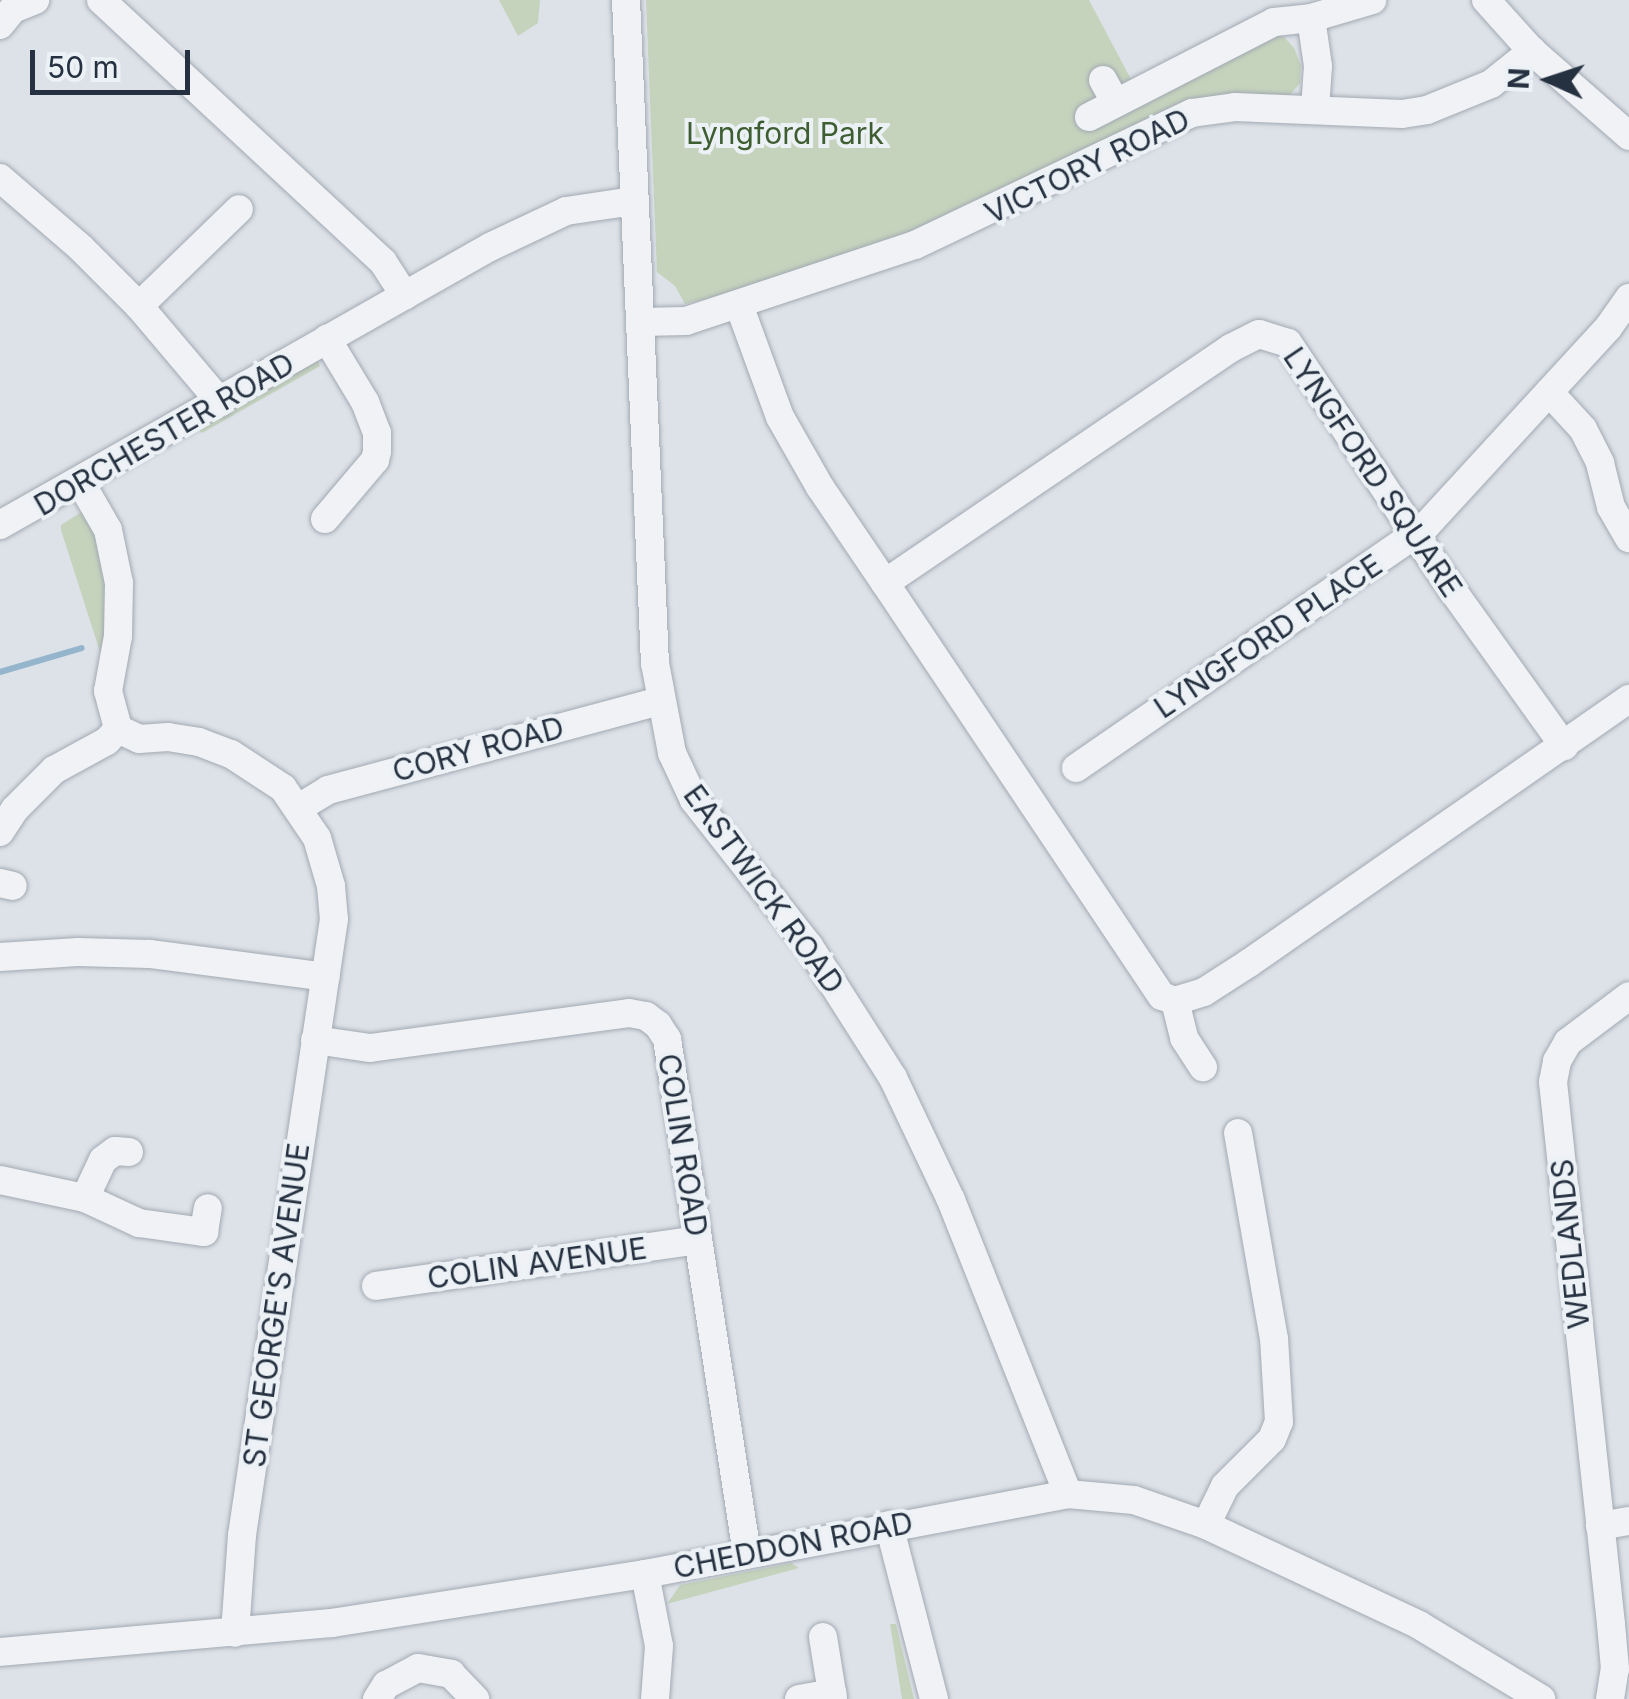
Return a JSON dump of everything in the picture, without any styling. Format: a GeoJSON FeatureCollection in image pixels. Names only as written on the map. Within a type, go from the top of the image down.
{"type":"FeatureCollection","features":[{"type":"Feature","properties":{"kind":"street"},"geometry":{"type":"LineString","coordinates":[[0,25],[13,8],[35,0]]}},
{"type":"Feature","properties":{"kind":"street"},"geometry":{"type":"LineString","coordinates":[[102,0],[383,262],[405,296]]}},
{"type":"Feature","properties":{"kind":"street","name":"EASTWICK ROAD"},"geometry":{"type":"LineString","coordinates":[[626,0],[660,701],[672,753],[694,800],[809,946],[894,1078],[950,1200],[1068,1494]]}},
{"type":"Feature","properties":{"kind":"street"},"geometry":{"type":"LineString","coordinates":[[1089,118],[1110,92],[1274,22],[1312,18],[1372,0]]}},
{"type":"Feature","properties":{"kind":"street"},"geometry":{"type":"LineString","coordinates":[[1486,0],[1532,51],[1629,136]]}},
{"type":"Feature","properties":{"kind":"street"},"geometry":{"type":"LineString","coordinates":[[1312,18],[1318,66],[1314,109]]}},
{"type":"Feature","properties":{"kind":"street","name":"VICTORY ROAD"},"geometry":{"type":"LineString","coordinates":[[641,322],[686,321],[970,222],[1192,113],[1236,106],[1402,114],[1426,110],[1492,84],[1532,51]]}},
{"type":"Feature","properties":{"kind":"street"},"geometry":{"type":"LineString","coordinates":[[0,178],[82,248],[139,306],[220,402]]}},
{"type":"Feature","properties":{"kind":"street","name":"DORCHESTER ROAD"},"geometry":{"type":"LineString","coordinates":[[0,525],[490,247],[566,211],[634,201]]}},
{"type":"Feature","properties":{"kind":"street"},"geometry":{"type":"LineString","coordinates":[[139,306],[239,209]]}},
{"type":"Feature","properties":{"kind":"street","name":"LYNGFORD PLACE"},"geometry":{"type":"LineString","coordinates":[[1076,768],[1112,760],[1416,534],[1608,328],[1629,298]]}},
{"type":"Feature","properties":{"kind":"street"},"geometry":{"type":"LineString","coordinates":[[738,305],[780,418],[820,487],[1162,996],[1174,1001],[1204,992],[1234,973],[1629,699]]}},
{"type":"Feature","properties":{"kind":"street","name":"LYNGFORD SQUARE"},"geometry":{"type":"LineString","coordinates":[[885,583],[1114,424],[1259,334],[1288,342],[1564,746]]}},
{"type":"Feature","properties":{"kind":"street","name":"DORCHESTER ROAD"},"geometry":{"type":"LineString","coordinates":[[325,520],[375,460],[377,451],[377,433],[365,402],[327,339]]}},
{"type":"Feature","properties":{"kind":"street"},"geometry":{"type":"LineString","coordinates":[[1549,392],[1583,429],[1600,463],[1610,507],[1629,538]]}},
{"type":"Feature","properties":{"kind":"street"},"geometry":{"type":"LineString","coordinates":[[80,483],[108,530],[119,582],[118,636],[108,691],[118,729],[139,739],[168,737],[230,754],[283,788],[300,807]]}},
{"type":"Feature","properties":{"kind":"street","name":"CORY ROAD"},"geometry":{"type":"LineString","coordinates":[[300,807],[328,790],[660,701]]}},
{"type":"Feature","properties":{"kind":"street"},"geometry":{"type":"LineString","coordinates":[[0,832],[15,809],[54,770],[107,740],[118,729]]}},
{"type":"Feature","properties":{"kind":"street","name":"ST GEORGE'S AVENUE"},"geometry":{"type":"LineString","coordinates":[[235,1634],[242,1535],[334,918],[331,886],[317,838],[300,807]]}},
{"type":"Feature","properties":{"kind":"street"},"geometry":{"type":"LineString","coordinates":[[0,957],[78,952],[150,954],[326,977]]}},
{"type":"Feature","properties":{"kind":"street","name":"WEDLANDS"},"geometry":{"type":"LineString","coordinates":[[1610,1699],[1615,1669],[1553,1082],[1557,1061],[1568,1042],[1629,996]]}},
{"type":"Feature","properties":{"kind":"street"},"geometry":{"type":"LineString","coordinates":[[1174,1001],[1184,1038],[1203,1067]]}},
{"type":"Feature","properties":{"kind":"street","name":"COLIN ROAD"},"geometry":{"type":"LineString","coordinates":[[315,1040],[370,1048],[629,1013],[646,1016],[667,1039],[747,1554]]}},
{"type":"Feature","properties":{"kind":"street"},"geometry":{"type":"LineString","coordinates":[[1206,1525],[1225,1486],[1272,1440],[1279,1422],[1274,1340],[1238,1133]]}},
{"type":"Feature","properties":{"kind":"street"},"geometry":{"type":"LineString","coordinates":[[85,1198],[103,1160],[115,1152],[129,1152]]}},
{"type":"Feature","properties":{"kind":"street"},"geometry":{"type":"LineString","coordinates":[[0,1180],[85,1198],[139,1222],[206,1220]]}},
{"type":"Feature","properties":{"kind":"street","name":"COLIN AVENUE"},"geometry":{"type":"LineString","coordinates":[[376,1286],[698,1240]]}},
{"type":"Feature","properties":{"kind":"street","name":"CHEDDON ROAD"},"geometry":{"type":"LineString","coordinates":[[0,1652],[235,1634],[645,1574],[1068,1494],[1134,1500],[1206,1525],[1419,1625],[1541,1699]]}},
{"type":"Feature","properties":{"kind":"street"},"geometry":{"type":"LineString","coordinates":[[1600,1526],[1629,1522]]}},
{"type":"Feature","properties":{"kind":"street"},"geometry":{"type":"LineString","coordinates":[[889,1525],[934,1699]]}},
{"type":"Feature","properties":{"kind":"street"},"geometry":{"type":"LineString","coordinates":[[645,1574],[659,1646],[655,1699]]}},
{"type":"Feature","properties":{"kind":"street"},"geometry":{"type":"LineString","coordinates":[[798,1699],[832,1696],[822,1637]]}},
{"type":"Feature","properties":{"kind":"street"},"geometry":{"type":"LineString","coordinates":[[377,1699],[401,1673],[418,1668],[452,1674],[476,1699]]}},
{"type":"Feature","properties":{"kind":"green space"},"geometry":{"type":"Polygon","coordinates":[[[499,0],[540,0],[538,23],[518,36],[499,0]]]}},
{"type":"Feature","properties":{"kind":"green space","name":"Lyngford Park"},"geometry":{"type":"Polygon","coordinates":[[[646,0],[1089,0],[1133,83],[1269,34],[1284,37],[1294,48],[1301,65],[1300,83],[1290,95],[1249,97],[972,210],[728,294],[685,304],[675,286],[657,272],[646,0]]]}},
{"type":"Feature","properties":{"kind":"green space"},"geometry":{"type":"Polygon","coordinates":[[[317,359],[320,366],[202,433],[198,429],[317,359]]]}},
{"type":"Feature","properties":{"kind":"green space"},"geometry":{"type":"Polygon","coordinates":[[[83,511],[94,520],[109,570],[105,651],[100,652],[61,530],[61,525],[83,511]]]}},
{"type":"Feature","properties":{"kind":"green space"},"geometry":{"type":"Polygon","coordinates":[[[791,1563],[799,1568],[667,1604],[680,1585],[791,1563]]]}},
{"type":"Feature","properties":{"kind":"green space"},"geometry":{"type":"Polygon","coordinates":[[[890,1624],[896,1624],[914,1699],[902,1699],[890,1624]]]}},
{"type":"Feature","properties":{"kind":"waterway"},"geometry":{"type":"LineString","coordinates":[[0,672],[82,648]]}}]}
